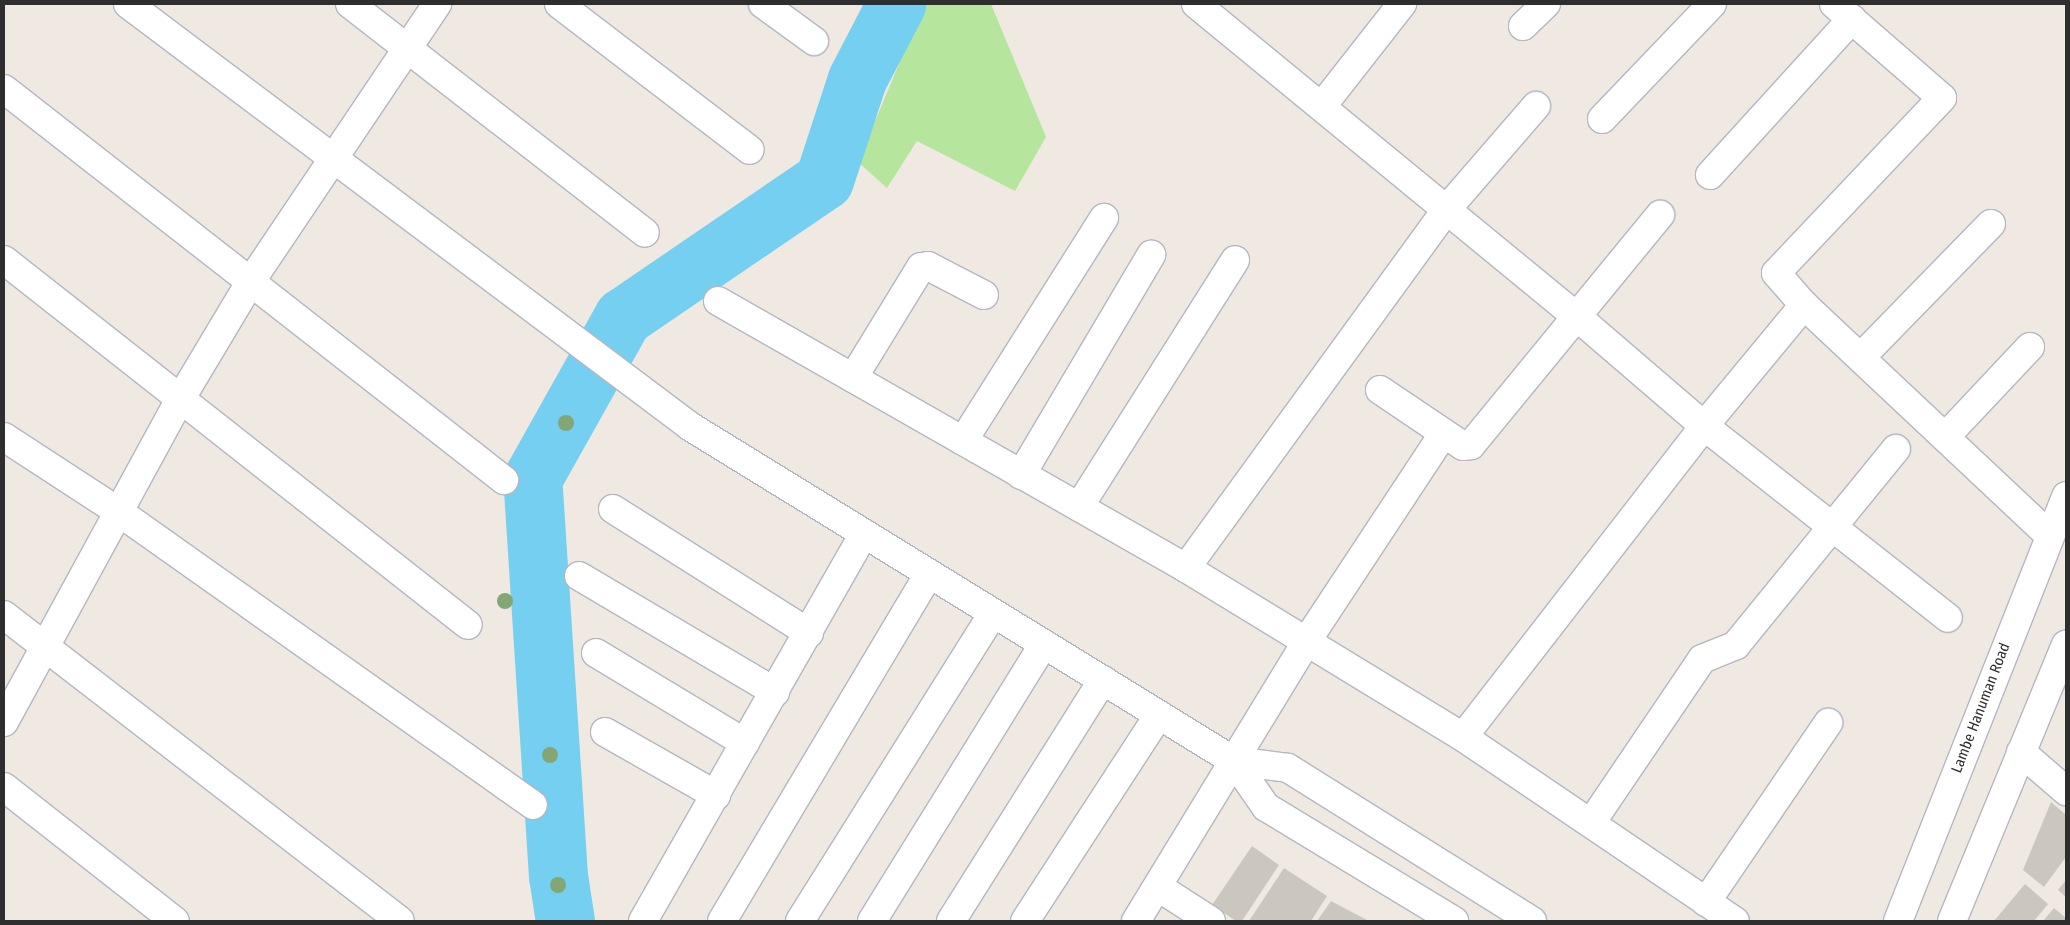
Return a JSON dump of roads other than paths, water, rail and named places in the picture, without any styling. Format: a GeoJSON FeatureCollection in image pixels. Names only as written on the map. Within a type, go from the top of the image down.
{"type":"FeatureCollection","features":[{"type":"Feature","properties":{"kind":"street"},"geometry":{"type":"LineString","coordinates":[[128,4],[691,427],[1234,761],[1266,807],[1454,921]]}},
{"type":"Feature","properties":{"kind":"street"},"geometry":{"type":"LineString","coordinates":[[350,4],[645,233]]}},
{"type":"Feature","properties":{"kind":"street"},"geometry":{"type":"LineString","coordinates":[[4,722],[180,398],[251,281],[334,160],[406,47],[437,4]]}},
{"type":"Feature","properties":{"kind":"street"},"geometry":{"type":"LineString","coordinates":[[559,4],[750,150]]}},
{"type":"Feature","properties":{"kind":"street"},"geometry":{"type":"LineString","coordinates":[[763,4],[814,41]]}},
{"type":"Feature","properties":{"kind":"street"},"geometry":{"type":"LineString","coordinates":[[1196,4],[1575,315],[1704,426],[1948,618]]}},
{"type":"Feature","properties":{"kind":"street"},"geometry":{"type":"LineString","coordinates":[[1322,106],[1402,4]]}},
{"type":"Feature","properties":{"kind":"street"},"geometry":{"type":"LineString","coordinates":[[1523,26],[1546,4]]}},
{"type":"Feature","properties":{"kind":"street"},"geometry":{"type":"LineString","coordinates":[[1602,119],[1712,4]]}},
{"type":"Feature","properties":{"kind":"street"},"geometry":{"type":"LineString","coordinates":[[1710,174],[1843,11],[1942,98],[1776,273],[1804,305],[1947,435],[2049,535]]}},
{"type":"Feature","properties":{"kind":"street"},"geometry":{"type":"LineString","coordinates":[[4,89],[504,480]]}},
{"type":"Feature","properties":{"kind":"street"},"geometry":{"type":"LineString","coordinates":[[1186,568],[1445,210],[1536,106]]}},
{"type":"Feature","properties":{"kind":"street"},"geometry":{"type":"LineString","coordinates":[[1380,390],[1463,446],[1471,445],[1575,315],[1660,215]]}},
{"type":"Feature","properties":{"kind":"street"},"geometry":{"type":"LineString","coordinates":[[963,441],[1104,218]]}},
{"type":"Feature","properties":{"kind":"street"},"geometry":{"type":"LineString","coordinates":[[1861,357],[1991,224]]}},
{"type":"Feature","properties":{"kind":"street"},"geometry":{"type":"LineString","coordinates":[[1021,475],[1151,256]]}},
{"type":"Feature","properties":{"kind":"street"},"geometry":{"type":"LineString","coordinates":[[4,260],[468,625]]}},
{"type":"Feature","properties":{"kind":"street"},"geometry":{"type":"LineString","coordinates":[[1079,508],[1235,260]]}},
{"type":"Feature","properties":{"kind":"street"},"geometry":{"type":"LineString","coordinates":[[853,378],[922,267],[928,266],[984,294]]}},
{"type":"Feature","properties":{"kind":"street"},"geometry":{"type":"LineString","coordinates":[[718,301],[1186,568],[1463,737],[1735,921]]}},
{"type":"Feature","properties":{"kind":"street"},"geometry":{"type":"LineString","coordinates":[[1463,737],[1704,426],[1804,305]]}},
{"type":"Feature","properties":{"kind":"street"},"geometry":{"type":"LineString","coordinates":[[1947,435],[2030,347]]}},
{"type":"Feature","properties":{"kind":"street"},"geometry":{"type":"LineString","coordinates":[[1136,921],[1158,888],[1306,642],[1444,433]]}},
{"type":"Feature","properties":{"kind":"street"},"geometry":{"type":"LineString","coordinates":[[4,437],[119,512],[534,805]]}},
{"type":"Feature","properties":{"kind":"street"},"geometry":{"type":"LineString","coordinates":[[1591,823],[1702,659],[1736,646],[1896,449]]}},
{"type":"Feature","properties":{"kind":"street","name":"Lambe Hanuman Road"},"geometry":{"type":"LineString","coordinates":[[1898,921],[2066,496]]}},
{"type":"Feature","properties":{"kind":"street"},"geometry":{"type":"LineString","coordinates":[[613,509],[809,633]]}},
{"type":"Feature","properties":{"kind":"street"},"geometry":{"type":"LineString","coordinates":[[643,921],[864,534]]}},
{"type":"Feature","properties":{"kind":"street"},"geometry":{"type":"LineString","coordinates":[[722,921],[929,574]]}},
{"type":"Feature","properties":{"kind":"street"},"geometry":{"type":"LineString","coordinates":[[579,576],[775,692]]}},
{"type":"Feature","properties":{"kind":"street"},"geometry":{"type":"LineString","coordinates":[[800,921],[993,613]]}},
{"type":"Feature","properties":{"kind":"street"},"geometry":{"type":"LineString","coordinates":[[4,616],[400,921]]}},
{"type":"Feature","properties":{"kind":"street"},"geometry":{"type":"LineString","coordinates":[[872,921],[1044,644]]}},
{"type":"Feature","properties":{"kind":"street"},"geometry":{"type":"LineString","coordinates":[[1952,921],[2065,650]]}},
{"type":"Feature","properties":{"kind":"street"},"geometry":{"type":"LineString","coordinates":[[596,653],[745,743]]}},
{"type":"Feature","properties":{"kind":"street"},"geometry":{"type":"LineString","coordinates":[[951,921],[1103,680]]}},
{"type":"Feature","properties":{"kind":"street"},"geometry":{"type":"LineString","coordinates":[[1025,921],[1159,715]]}},
{"type":"Feature","properties":{"kind":"street"},"geometry":{"type":"LineString","coordinates":[[1706,902],[1828,722]]}},
{"type":"Feature","properties":{"kind":"street"},"geometry":{"type":"LineString","coordinates":[[605,732],[716,795]]}},
{"type":"Feature","properties":{"kind":"street"},"geometry":{"type":"LineString","coordinates":[[2021,752],[2066,791]]}},
{"type":"Feature","properties":{"kind":"street"},"geometry":{"type":"LineString","coordinates":[[1234,761],[1288,768],[1532,921]]}},
{"type":"Feature","properties":{"kind":"street"},"geometry":{"type":"LineString","coordinates":[[4,787],[175,921]]}},
{"type":"Feature","properties":{"kind":"street"},"geometry":{"type":"LineString","coordinates":[[1158,888],[1211,921]]}},
{"type":"Feature","properties":{"kind":"waterway"},"geometry":{"type":"LineString","coordinates":[[565,921],[558,876],[532,479],[623,317],[824,180],[857,79],[896,4]]}}]}
